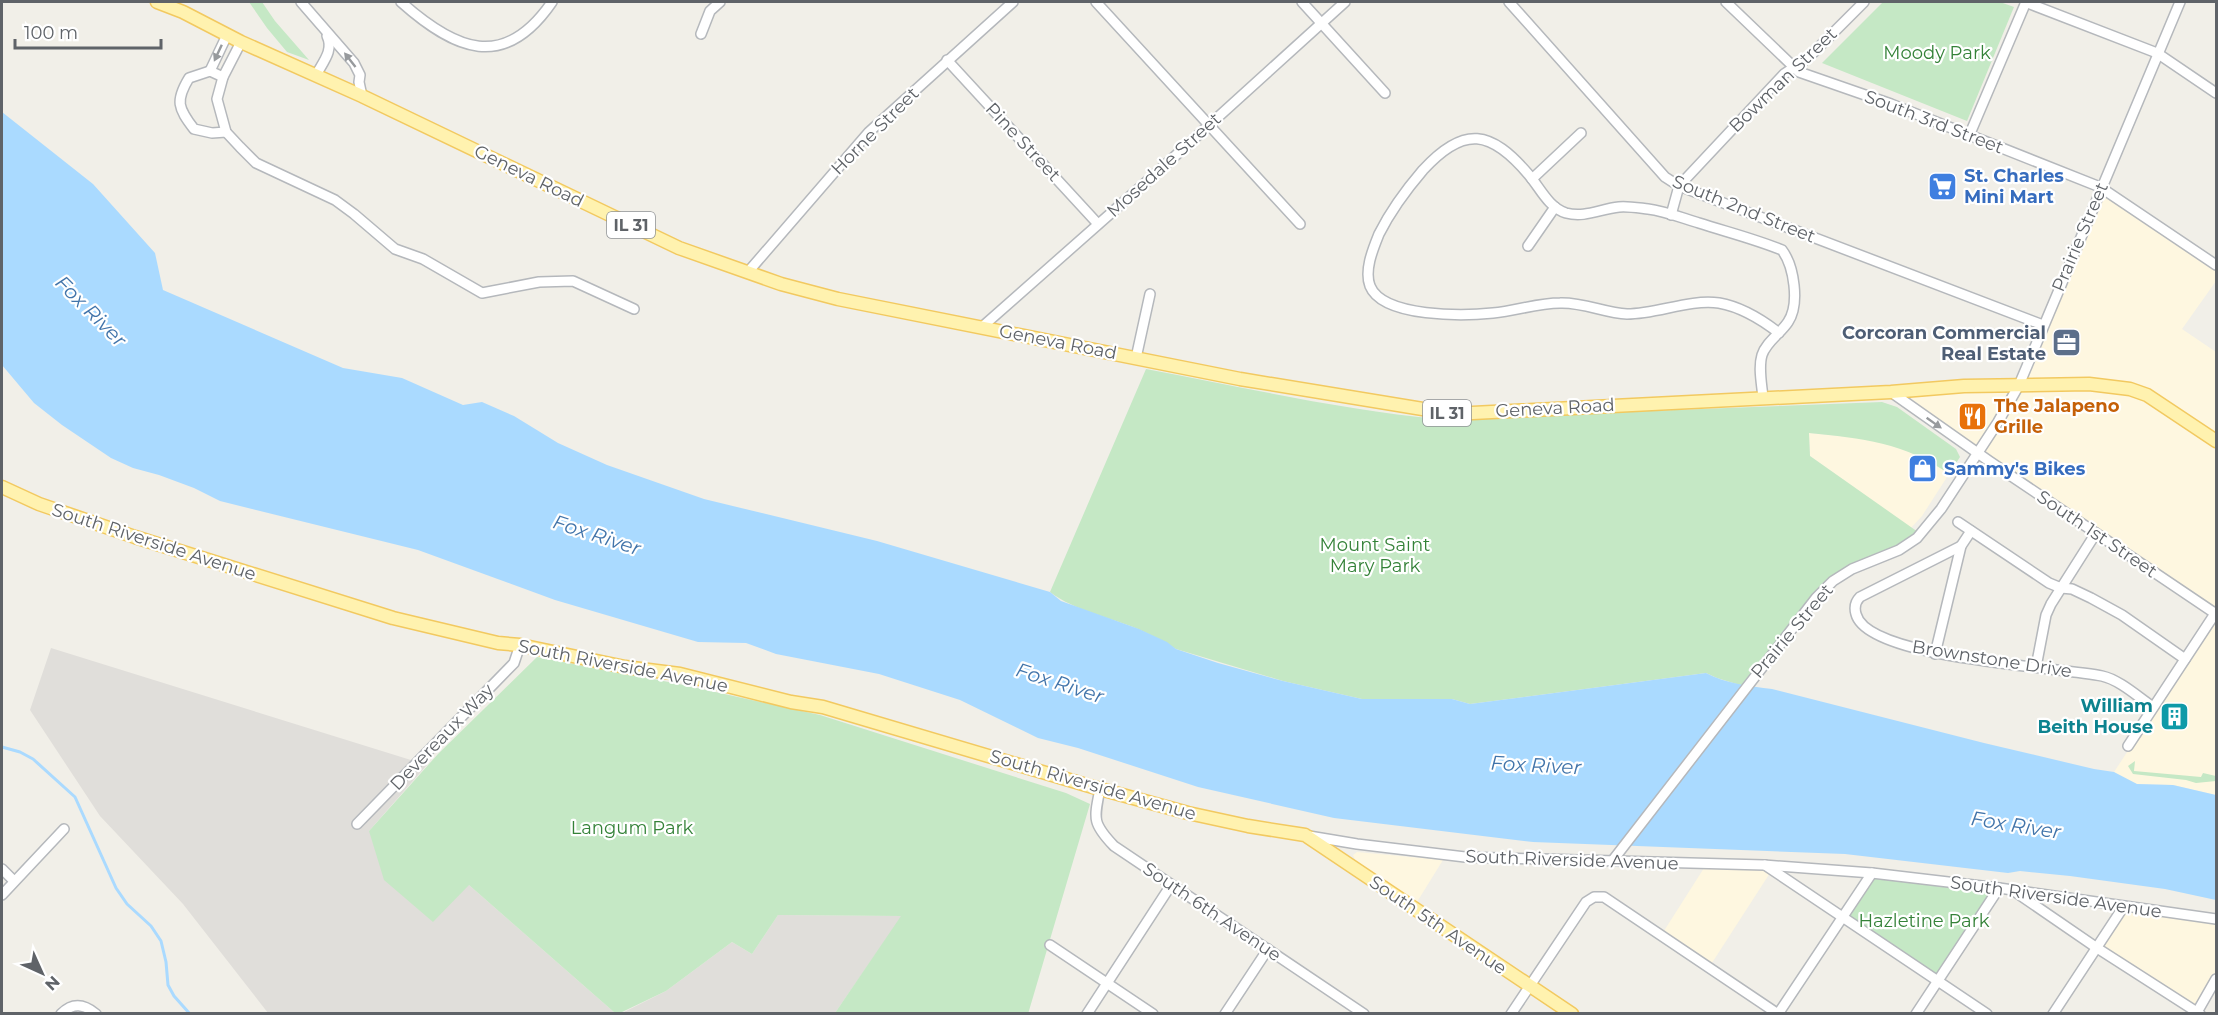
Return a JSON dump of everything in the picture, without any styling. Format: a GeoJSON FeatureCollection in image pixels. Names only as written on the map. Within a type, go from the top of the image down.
{"type":"FeatureCollection","features":[{"type":"Feature","properties":{"kind":"main road","name":"Geneva Road"},"geometry":{"type":"LineString","coordinates":[[157,2],[362,96],[679,248],[790,287],[838,299],[1240,379],[1453,414],[1890,392],[1964,386],[2019,385]]}},
{"type":"Feature","properties":{"kind":"main road","name":"IL 31"},"geometry":{"type":"LineString","coordinates":[[2019,385],[2088,384],[2130,389],[2147,395],[2217,441]]}},
{"type":"Feature","properties":{"kind":"main road","name":"South Riverside Avenue"},"geometry":{"type":"LineString","coordinates":[[2,487],[39,504],[135,537],[393,618],[498,643],[520,645],[625,667],[680,674],[791,702],[823,707],[1188,813],[1305,835]]}},
{"type":"Feature","properties":{"kind":"main road","name":"South 5th Avenue"},"geometry":{"type":"LineString","coordinates":[[1305,835],[1572,1014]]}},
{"type":"Feature","properties":{"kind":"street"},"geometry":{"type":"LineString","coordinates":[[301,2],[354,63],[360,75],[358,82],[362,96]]}},
{"type":"Feature","properties":{"kind":"street"},"geometry":{"type":"LineString","coordinates":[[401,2],[422,21],[438,30],[472,46],[487,48],[507,44],[519,37],[552,2]]}},
{"type":"Feature","properties":{"kind":"street"},"geometry":{"type":"LineString","coordinates":[[700,34],[710,11],[720,2]]}},
{"type":"Feature","properties":{"kind":"street","name":"Horne Street"},"geometry":{"type":"LineString","coordinates":[[748,272],[869,132],[1013,2]]}},
{"type":"Feature","properties":{"kind":"street"},"geometry":{"type":"LineString","coordinates":[[1095,2],[1300,224]]}},
{"type":"Feature","properties":{"kind":"street"},"geometry":{"type":"LineString","coordinates":[[1302,2],[1384,93]]}},
{"type":"Feature","properties":{"kind":"street","name":"Mosedale Street"},"geometry":{"type":"LineString","coordinates":[[982,327],[1345,2]]}},
{"type":"Feature","properties":{"kind":"street","name":"South 2nd Street"},"geometry":{"type":"LineString","coordinates":[[1509,2],[1665,177],[1679,186],[2043,325]]}},
{"type":"Feature","properties":{"kind":"street","name":"South 3rd Street"},"geometry":{"type":"LineString","coordinates":[[1726,2],[1799,72],[1891,104],[2100,187],[2217,265]]}},
{"type":"Feature","properties":{"kind":"street","name":"Bowman Street"},"geometry":{"type":"LineString","coordinates":[[1679,186],[1784,74],[1808,58],[1864,2]]}},
{"type":"Feature","properties":{"kind":"street"},"geometry":{"type":"LineString","coordinates":[[1969,136],[2026,2],[2157,53],[2217,93]]}},
{"type":"Feature","properties":{"kind":"street","name":"Prairie Street"},"geometry":{"type":"LineString","coordinates":[[1613,860],[1816,598],[1833,581],[1852,569],[1899,550],[1917,538],[1934,518],[1978,454],[2019,385],[2100,187],[2180,2]]}},
{"type":"Feature","properties":{"kind":"street"},"geometry":{"type":"LineString","coordinates":[[316,75],[328,53],[329,41],[324,31]]}},
{"type":"Feature","properties":{"kind":"street"},"geometry":{"type":"LineString","coordinates":[[210,71],[227,35]]}},
{"type":"Feature","properties":{"kind":"street"},"geometry":{"type":"LineString","coordinates":[[241,42],[224,77],[217,99],[226,132],[256,163],[335,200],[395,249],[423,259],[482,293],[539,282],[573,281],[634,309]]}},
{"type":"Feature","properties":{"kind":"street","name":"Pine Street"},"geometry":{"type":"LineString","coordinates":[[947,60],[1098,224]]}},
{"type":"Feature","properties":{"kind":"street"},"geometry":{"type":"LineString","coordinates":[[224,77],[210,71],[189,78],[179,94],[182,113],[194,129],[212,133],[226,132]]}},
{"type":"Feature","properties":{"kind":"street"},"geometry":{"type":"LineString","coordinates":[[1532,179],[1581,133]]}},
{"type":"Feature","properties":{"kind":"street"},"geometry":{"type":"LineString","coordinates":[[1763,398],[1762,355],[1790,321],[1793,309],[1793,272],[1782,250],[1650,209],[1620,207],[1581,215],[1567,213],[1555,207],[1504,150],[1490,142],[1469,138],[1440,152],[1399,198],[1375,244],[1369,264],[1368,277],[1373,291],[1386,302],[1425,312],[1457,315],[1496,313],[1563,302],[1625,314],[1650,313],[1706,303],[1719,303],[1755,316],[1779,333]]}},
{"type":"Feature","properties":{"kind":"street"},"geometry":{"type":"LineString","coordinates":[[1671,215],[1679,186]]}},
{"type":"Feature","properties":{"kind":"street"},"geometry":{"type":"LineString","coordinates":[[1528,246],[1555,207]]}},
{"type":"Feature","properties":{"kind":"street"},"geometry":{"type":"LineString","coordinates":[[1136,358],[1150,294]]}},
{"type":"Feature","properties":{"kind":"street","name":"South 1st Street"},"geometry":{"type":"LineString","coordinates":[[1890,392],[1978,454],[2216,613]]}},
{"type":"Feature","properties":{"kind":"street"},"geometry":{"type":"LineString","coordinates":[[1958,522],[2049,584],[2072,589],[2102,603],[2186,659]]}},
{"type":"Feature","properties":{"kind":"street"},"geometry":{"type":"LineString","coordinates":[[1935,654],[1961,546],[1971,531]]}},
{"type":"Feature","properties":{"kind":"street"},"geometry":{"type":"LineString","coordinates":[[2036,667],[2046,615],[2096,533]]}},
{"type":"Feature","properties":{"kind":"street","name":"Brownstone Drive"},"geometry":{"type":"LineString","coordinates":[[1961,546],[1871,591],[1856,601],[1856,616],[1866,628],[1893,642],[1935,654],[2105,676],[2153,707]]}},
{"type":"Feature","properties":{"kind":"street"},"geometry":{"type":"LineString","coordinates":[[2128,746],[2216,613]]}},
{"type":"Feature","properties":{"kind":"street","name":"Devereaux Way"},"geometry":{"type":"LineString","coordinates":[[357,824],[514,663],[520,645]]}},
{"type":"Feature","properties":{"kind":"street","name":"South 6th Avenue"},"geometry":{"type":"LineString","coordinates":[[1100,789],[1094,817],[1101,832],[1114,846],[1364,1014]]}},
{"type":"Feature","properties":{"kind":"street"},"geometry":{"type":"LineString","coordinates":[[2,895],[64,829]]}},
{"type":"Feature","properties":{"kind":"street","name":"South Riverside Avenue"},"geometry":{"type":"LineString","coordinates":[[1305,835],[1357,844],[1466,856],[1764,865],[1872,873],[1999,888],[2217,920]]}},
{"type":"Feature","properties":{"kind":"street"},"geometry":{"type":"LineString","coordinates":[[1764,865],[1988,1014]]}},
{"type":"Feature","properties":{"kind":"street"},"geometry":{"type":"LineString","coordinates":[[2,869],[14,881]]}},
{"type":"Feature","properties":{"kind":"street"},"geometry":{"type":"LineString","coordinates":[[1511,1014],[1586,902],[1594,897],[1604,897],[1778,1014],[1872,873]]}},
{"type":"Feature","properties":{"kind":"street"},"geometry":{"type":"LineString","coordinates":[[1087,1014],[1171,885]]}},
{"type":"Feature","properties":{"kind":"street"},"geometry":{"type":"LineString","coordinates":[[1916,1014],[1999,888]]}},
{"type":"Feature","properties":{"kind":"street"},"geometry":{"type":"LineString","coordinates":[[2013,890],[2198,1013],[2217,979]]}},
{"type":"Feature","properties":{"kind":"street"},"geometry":{"type":"LineString","coordinates":[[2053,1014],[2124,906]]}},
{"type":"Feature","properties":{"kind":"street"},"geometry":{"type":"LineString","coordinates":[[1050,945],[1153,1014]]}},
{"type":"Feature","properties":{"kind":"street"},"geometry":{"type":"LineString","coordinates":[[1225,1014],[1268,949]]}},
{"type":"Feature","properties":{"kind":"street"},"geometry":{"type":"LineString","coordinates":[[61,1014],[76,1004],[85,1006],[96,1014]]}},
{"type":"Feature","properties":{"kind":"shaded area"},"geometry":{"type":"Polygon","coordinates":[[[2102,192],[2216,267],[2216,281],[2182,329],[2216,352],[2216,437],[2148,393],[2023,382],[2102,192]]]}},
{"type":"Feature","properties":{"kind":"shaded area"},"geometry":{"type":"Polygon","coordinates":[[[2015,388],[1978,451],[1896,394],[2015,388]]]}},
{"type":"Feature","properties":{"kind":"shaded area"},"geometry":{"type":"Polygon","coordinates":[[[2020,388],[2069,391],[2117,389],[2147,398],[2216,443],[2216,610],[1981,453],[2020,388]]]}},
{"type":"Feature","properties":{"kind":"shaded area"},"geometry":{"type":"Polygon","coordinates":[[[1809,433],[1861,438],[1898,447],[1934,463],[1949,474],[1922,516],[1911,528],[1810,456],[1809,433]]]}},
{"type":"Feature","properties":{"kind":"shaded area"},"geometry":{"type":"Polygon","coordinates":[[[2216,617],[2216,795],[2173,785],[2137,784],[2117,775],[2114,772],[2216,617]]]}},
{"type":"Feature","properties":{"kind":"shaded area"},"geometry":{"type":"Polygon","coordinates":[[[51,648],[427,765],[369,831],[469,885],[615,1013],[268,1013],[183,904],[100,816],[30,710],[51,648]]]}},
{"type":"Feature","properties":{"kind":"shaded area"},"geometry":{"type":"Polygon","coordinates":[[[1357,852],[1443,860],[1417,902],[1356,862],[1353,855],[1357,852]]]}},
{"type":"Feature","properties":{"kind":"shaded area"},"geometry":{"type":"Polygon","coordinates":[[[1704,868],[1763,868],[1770,873],[1710,966],[1662,934],[1704,868]]]}},
{"type":"Feature","properties":{"kind":"shaded area"},"geometry":{"type":"Polygon","coordinates":[[[2124,909],[2216,923],[2216,976],[2197,1009],[2099,948],[2124,909]]]}},
{"type":"Feature","properties":{"kind":"shaded area"},"geometry":{"type":"Polygon","coordinates":[[[778,915],[902,916],[835,1013],[620,1014],[666,991],[732,942],[752,954],[778,915]]]}},
{"type":"Feature","properties":{"kind":"green space"},"geometry":{"type":"Polygon","coordinates":[[[249,2],[262,2],[275,21],[309,60],[287,52],[249,2]]]}},
{"type":"Feature","properties":{"kind":"green space","name":"Moody Park"},"geometry":{"type":"Polygon","coordinates":[[[1883,2],[2000,2],[2014,7],[1967,121],[1822,63],[1883,2]]]}},
{"type":"Feature","properties":{"kind":"green space","name":"Mount Saint Mary Park"},"geometry":{"type":"Polygon","coordinates":[[[1146,369],[1329,404],[1440,419],[1882,402],[1897,407],[1956,449],[1960,457],[1949,474],[1916,455],[1900,449],[1865,440],[1809,433],[1810,456],[1918,532],[1896,548],[1851,565],[1743,686],[1706,673],[1470,704],[1452,699],[1362,699],[1283,681],[1176,649],[1138,629],[1070,604],[1050,592],[1146,369]]]}},
{"type":"Feature","properties":{"kind":"green space","name":"Langum Park"},"geometry":{"type":"Polygon","coordinates":[[[537,657],[679,684],[820,715],[1066,793],[1090,804],[1028,1014],[835,1013],[901,916],[778,915],[752,954],[732,942],[666,991],[620,1013],[615,1013],[469,885],[433,922],[384,880],[369,831],[438,754],[537,657]]]}},
{"type":"Feature","properties":{"kind":"green space"},"geometry":{"type":"Polygon","coordinates":[[[2135,761],[2134,771],[2201,777],[2203,773],[2216,776],[2216,781],[2196,783],[2133,774],[2128,766],[2135,761]]]}},
{"type":"Feature","properties":{"kind":"green space","name":"Hazletine Park"},"geometry":{"type":"Polygon","coordinates":[[[1874,874],[1993,891],[1937,978],[1846,917],[1874,874]]]}},
{"type":"Feature","properties":{"kind":"water","name":"Fox River"},"geometry":{"type":"Polygon","coordinates":[[[2,112],[93,184],[155,253],[163,290],[343,368],[402,378],[463,405],[482,402],[514,416],[558,443],[607,465],[704,499],[877,541],[1050,592],[1061,601],[1139,629],[1167,642],[1176,649],[1283,681],[1362,699],[1452,699],[1470,704],[1706,673],[1730,682],[1772,689],[1984,743],[2114,772],[2137,784],[2173,785],[2216,795],[2216,900],[2165,889],[2070,876],[2020,871],[2008,873],[1845,854],[1533,842],[1334,818],[1198,787],[1078,748],[1038,738],[960,700],[879,674],[776,654],[746,643],[698,642],[555,600],[418,550],[220,501],[194,488],[133,468],[111,458],[34,403],[2,365],[2,112]]]}},
{"type":"Feature","properties":{"kind":"waterway"},"geometry":{"type":"LineString","coordinates":[[2,747],[20,752],[33,759],[75,797],[116,888],[127,904],[151,926],[161,941],[168,985],[174,996],[190,1014]]}},
{"type":"Feature","properties":{"kind":"place","name":"St. Charles Mini Mart"},"geometry":{"type":"Point","coordinates":[1943,186]}},
{"type":"Feature","properties":{"kind":"place","name":"Corcoran Commercial Real Estate"},"geometry":{"type":"Point","coordinates":[2067,343]}},
{"type":"Feature","properties":{"kind":"place","name":"The Jalapeno Grille"},"geometry":{"type":"Point","coordinates":[1973,416]}},
{"type":"Feature","properties":{"kind":"place","name":"Sammy's Bikes"},"geometry":{"type":"Point","coordinates":[1923,469]}},
{"type":"Feature","properties":{"kind":"place","name":"William Beith House"},"geometry":{"type":"Point","coordinates":[2174,716]}}]}
